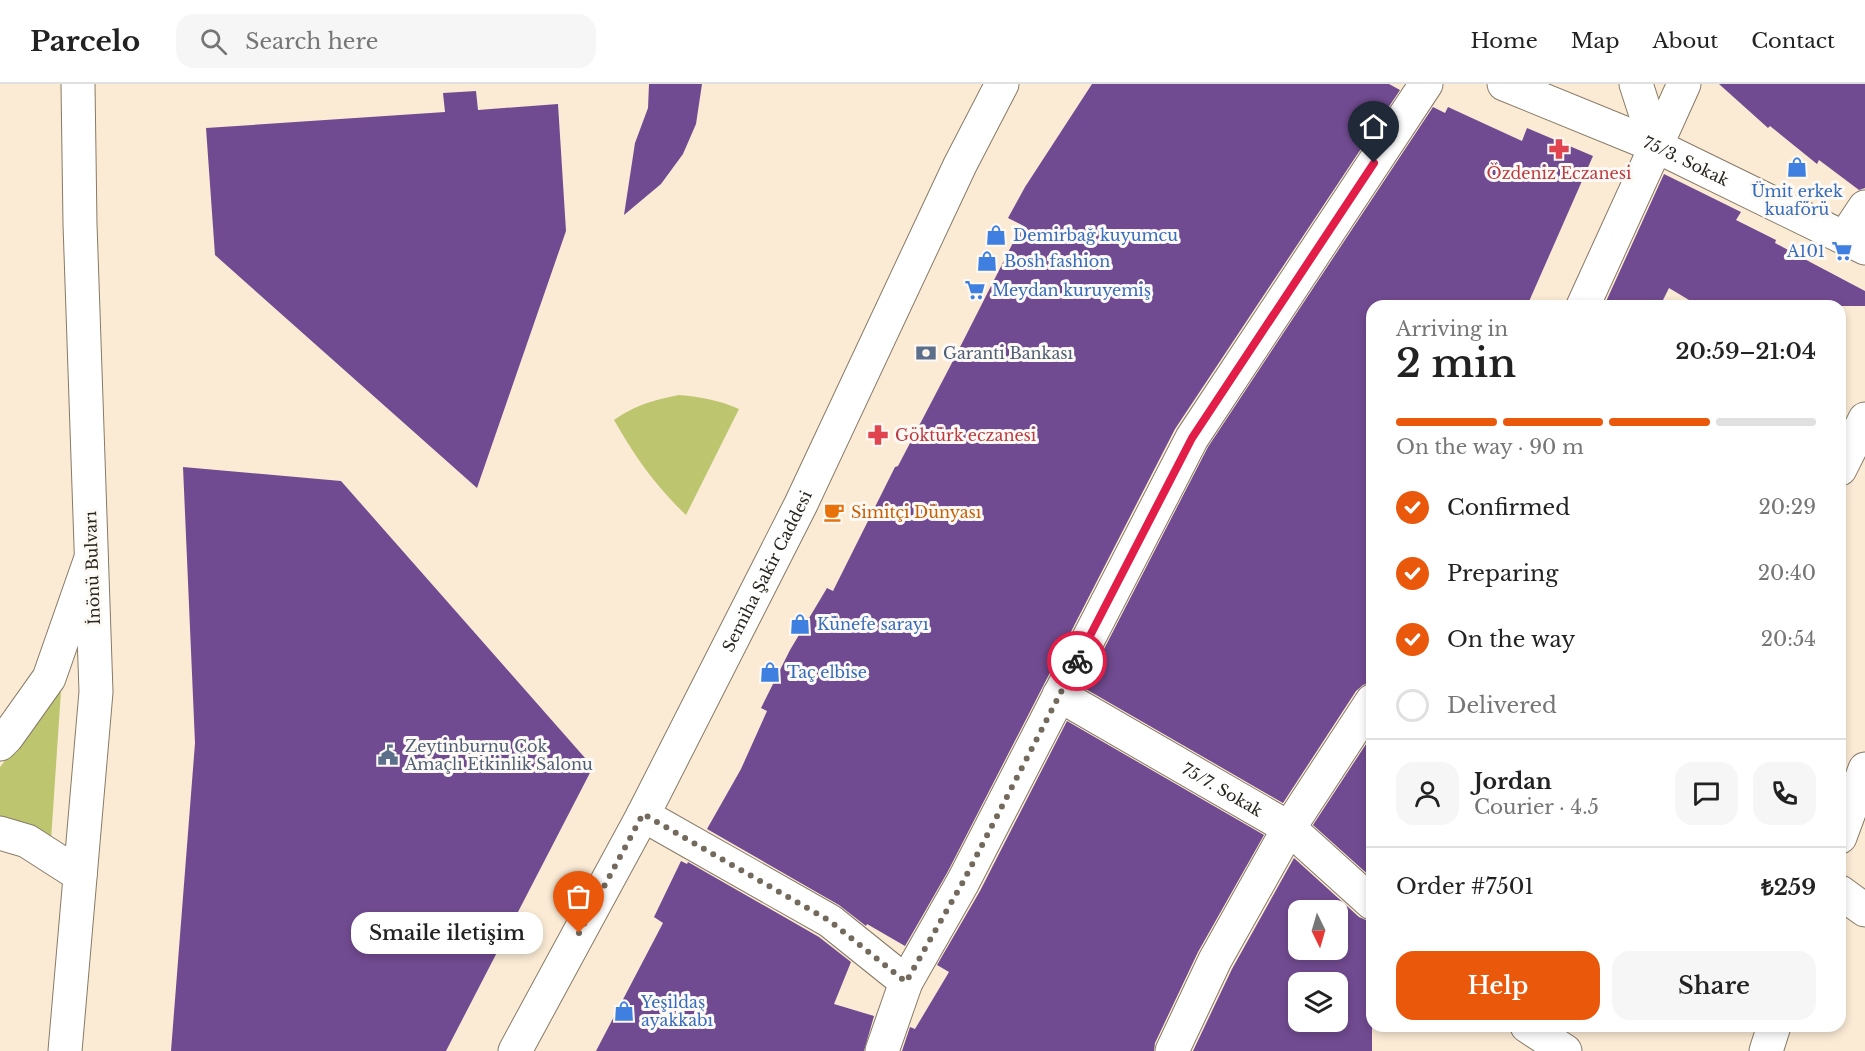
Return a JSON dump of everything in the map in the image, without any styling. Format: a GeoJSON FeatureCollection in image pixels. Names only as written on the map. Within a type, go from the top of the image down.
{"type":"FeatureCollection","features":[{"type":"Feature","properties":{"kind":"street","name":"Semiha Şakir Caddesi"},"geometry":{"type":"LineString","coordinates":[[515,1051],[643,814],[801,504],[960,165],[1002,84]]}},
{"type":"Feature","properties":{"kind":"street"},"geometry":{"type":"LineString","coordinates":[[882,1051],[906,982],[963,882],[1192,438],[1426,84]]}},
{"type":"Feature","properties":{"kind":"street","name":"75/3. Sokak"},"geometry":{"type":"LineString","coordinates":[[1504,84],[1656,146],[1855,242]]}},
{"type":"Feature","properties":{"kind":"street"},"geometry":{"type":"LineString","coordinates":[[1636,84],[1656,146]]}},
{"type":"Feature","properties":{"kind":"street"},"geometry":{"type":"LineString","coordinates":[[1586,300],[1684,84]]}},
{"type":"Feature","properties":{"kind":"street","name":"İnönü Bulvarı"},"geometry":{"type":"LineString","coordinates":[[65,1051],[96,692],[74,87]]}},
{"type":"Feature","properties":{"kind":"street"},"geometry":{"type":"LineString","coordinates":[[1855,242],[1865,207]]}},
{"type":"Feature","properties":{"kind":"street"},"geometry":{"type":"LineString","coordinates":[[1846,457],[1865,419]]}},
{"type":"Feature","properties":{"kind":"street"},"geometry":{"type":"LineString","coordinates":[[0,744],[49,678],[92,558]]}},
{"type":"Feature","properties":{"kind":"street","name":"75/7. Sokak"},"geometry":{"type":"LineString","coordinates":[[1059,695],[1289,828],[1366,898]]}},
{"type":"Feature","properties":{"kind":"street"},"geometry":{"type":"LineString","coordinates":[[1172,1051],[1215,960],[1289,828],[1366,710]]}},
{"type":"Feature","properties":{"kind":"street"},"geometry":{"type":"LineString","coordinates":[[1846,821],[1865,769]]}},
{"type":"Feature","properties":{"kind":"street"},"geometry":{"type":"LineString","coordinates":[[643,814],[830,921],[906,982]]}},
{"type":"Feature","properties":{"kind":"street"},"geometry":{"type":"LineString","coordinates":[[0,833],[27,841],[80,875]]}},
{"type":"Feature","properties":{"kind":"street"},"geometry":{"type":"LineString","coordinates":[[1846,896],[1865,910]]}},
{"type":"Feature","properties":{"kind":"street"},"geometry":{"type":"LineString","coordinates":[[1536,1032],[1565,1051]]}},
{"type":"Feature","properties":{"kind":"street"},"geometry":{"type":"LineString","coordinates":[[1766,1051],[1772,1032]]}},
{"type":"Feature","properties":{"kind":"green space"},"geometry":{"type":"Polygon","coordinates":[[[679,395],[710,399],[739,409],[686,515],[646,470],[614,420],[645,404],[679,395]]]}},
{"type":"Feature","properties":{"kind":"green space"},"geometry":{"type":"Polygon","coordinates":[[[61,691],[51,840],[0,827],[0,767],[61,691]]]}},
{"type":"Feature","properties":{"kind":"building"},"geometry":{"type":"Polygon","coordinates":[[[649,84],[702,84],[696,124],[683,154],[661,184],[624,215],[635,143],[648,108],[649,84]]]}},
{"type":"Feature","properties":{"kind":"building"},"geometry":{"type":"Polygon","coordinates":[[[1092,84],[1389,84],[1400,90],[1175,429],[947,873],[905,946],[867,924],[866,926],[839,905],[707,829],[741,769],[767,711],[761,708],[790,650],[827,588],[833,591],[895,467],[898,466],[1022,225],[1008,218],[1025,187],[1092,84]]]}},
{"type":"Feature","properties":{"kind":"building"},"geometry":{"type":"Polygon","coordinates":[[[1719,84],[1865,84],[1865,188],[1859,190],[1819,160],[1817,164],[1770,126],[1768,128],[1719,84]]]}},
{"type":"Feature","properties":{"kind":"building"},"geometry":{"type":"Polygon","coordinates":[[[476,91],[478,110],[558,104],[566,231],[477,488],[215,255],[206,128],[445,112],[443,93],[476,91]]]}},
{"type":"Feature","properties":{"kind":"building"},"geometry":{"type":"Polygon","coordinates":[[[1433,107],[1445,113],[1448,107],[1522,141],[1527,128],[1593,156],[1530,300],[1366,300],[1366,684],[1356,691],[1283,803],[1084,688],[1208,447],[1433,107]]]}},
{"type":"Feature","properties":{"kind":"building"},"geometry":{"type":"Polygon","coordinates":[[[1664,174],[1741,212],[1736,220],[1865,291],[1865,306],[1846,306],[1846,300],[1689,300],[1669,288],[1663,300],[1607,300],[1664,174]]]}},
{"type":"Feature","properties":{"kind":"building","name":"Zeytinburnu Çok Amaçlı Etkinlik Salonu"},"geometry":{"type":"Polygon","coordinates":[[[183,467],[341,481],[593,767],[446,1051],[171,1051],[195,743],[183,467]]]}},
{"type":"Feature","properties":{"kind":"building"},"geometry":{"type":"Polygon","coordinates":[[[1067,721],[1264,835],[1198,952],[1155,1043],[1154,1051],[902,1051],[910,1027],[915,1029],[949,972],[937,965],[980,891],[1067,721]]]}},
{"type":"Feature","properties":{"kind":"building"},"geometry":{"type":"Polygon","coordinates":[[[1366,744],[1366,873],[1313,825],[1366,744]]]}},
{"type":"Feature","properties":{"kind":"building"},"geometry":{"type":"Polygon","coordinates":[[[1294,858],[1340,900],[1288,900],[1288,960],[1348,960],[1348,907],[1366,920],[1366,1032],[1372,1032],[1372,1051],[1193,1051],[1232,969],[1294,858]]]}},
{"type":"Feature","properties":{"kind":"building"},"geometry":{"type":"Polygon","coordinates":[[[681,861],[687,864],[688,862],[819,937],[851,962],[834,1004],[874,1016],[864,1051],[596,1051],[663,923],[654,917],[681,861]]]}},
{"type":"Feature","properties":{"kind":"way so far"},"geometry":{"type":"LineString","coordinates":[[579,933],[643,814],[830,921],[906,982],[963,882],[1077,661]]}},
{"type":"Feature","properties":{"kind":"place","name":"Özdeniz Eczanesi"},"geometry":{"type":"Point","coordinates":[1559,149]}},
{"type":"Feature","properties":{"kind":"place","name":"Ümit erkek kuaförü"},"geometry":{"type":"Point","coordinates":[1797,167]}},
{"type":"Feature","properties":{"kind":"place","name":"Demirbağ kuyumcu"},"geometry":{"type":"Point","coordinates":[996,235]}},
{"type":"Feature","properties":{"kind":"place","name":"A101"},"geometry":{"type":"Point","coordinates":[1842,251]}},
{"type":"Feature","properties":{"kind":"place","name":"Bosh fashion"},"geometry":{"type":"Point","coordinates":[987,261]}},
{"type":"Feature","properties":{"kind":"place","name":"Meydan kuruyemiş"},"geometry":{"type":"Point","coordinates":[975,290]}},
{"type":"Feature","properties":{"kind":"place","name":"Garanti Bankası"},"geometry":{"type":"Point","coordinates":[926,353]}},
{"type":"Feature","properties":{"kind":"place","name":"Göktürk eczanesi"},"geometry":{"type":"Point","coordinates":[878,435]}},
{"type":"Feature","properties":{"kind":"place","name":"Simitçi Dünyası"},"geometry":{"type":"Point","coordinates":[834,512]}},
{"type":"Feature","properties":{"kind":"place","name":"Künefe sarayı"},"geometry":{"type":"Point","coordinates":[800,624]}},
{"type":"Feature","properties":{"kind":"place","name":"Taç elbise"},"geometry":{"type":"Point","coordinates":[770,672]}},
{"type":"Feature","properties":{"kind":"place","name":"Zeytinburnu Çok Amaçlı Etkinlik Salonu"},"geometry":{"type":"Point","coordinates":[388,755]}},
{"type":"Feature","properties":{"kind":"place","name":"Smaile iletişim"},"geometry":{"type":"Point","coordinates":[579,933]}},
{"type":"Feature","properties":{"kind":"place","name":"Yeşildaş ayakkabı"},"geometry":{"type":"Point","coordinates":[624,1011]}},
{"type":"Feature","properties":{"kind":"route"},"geometry":{"type":"LineString","coordinates":[[1077,661],[1192,438],[1374,163]]}}]}
